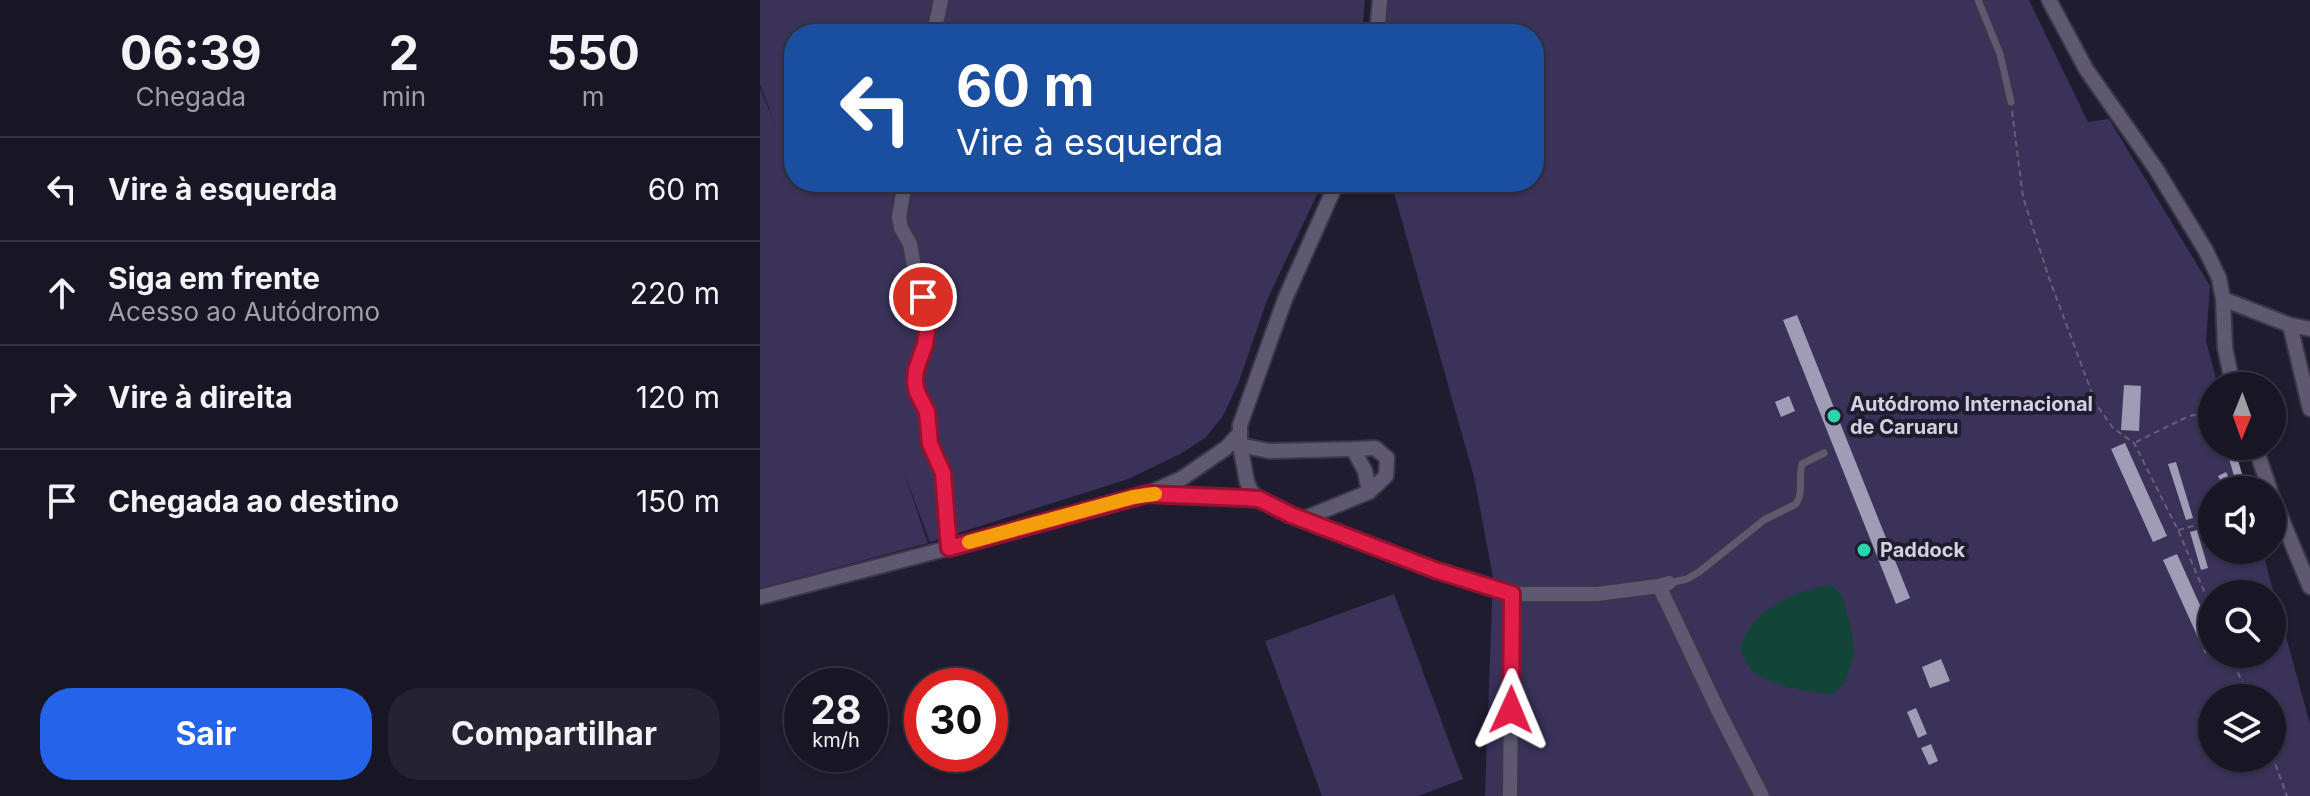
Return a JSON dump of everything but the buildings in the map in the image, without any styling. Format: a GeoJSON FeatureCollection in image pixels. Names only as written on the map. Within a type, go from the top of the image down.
{"type":"FeatureCollection","features":[{"type":"Feature","properties":{"kind":"street"},"geometry":{"type":"LineString","coordinates":[[936,24],[941,0]]}},
{"type":"Feature","properties":{"kind":"street"},"geometry":{"type":"LineString","coordinates":[[1378,24],[1380,0]]}},
{"type":"Feature","properties":{"kind":"street"},"geometry":{"type":"LineString","coordinates":[[2049,0],[2086,69],[2156,169],[2206,251],[2219,278],[2230,372]]}},
{"type":"Feature","properties":{"kind":"street"},"geometry":{"type":"LineString","coordinates":[[903,192],[899,217],[901,228],[910,244],[917,284],[927,313],[925,344],[915,382],[927,412],[930,444],[943,473],[949,548]]}},
{"type":"Feature","properties":{"kind":"street"},"geometry":{"type":"LineString","coordinates":[[1333,192],[1285,299],[1240,425],[1240,440],[1251,491],[1259,499],[1303,519],[1435,570],[1512,594],[1597,594],[1664,585],[1718,710],[1762,796]]}},
{"type":"Feature","properties":{"kind":"street"},"geometry":{"type":"LineString","coordinates":[[2223,299],[2290,325],[2310,329]]}},
{"type":"Feature","properties":{"kind":"street"},"geometry":{"type":"LineString","coordinates":[[2290,325],[2310,409]]}},
{"type":"Feature","properties":{"kind":"street"},"geometry":{"type":"LineString","coordinates":[[760,597],[1147,494],[1181,479],[1240,440]]}},
{"type":"Feature","properties":{"kind":"street"},"geometry":{"type":"LineString","coordinates":[[1240,440],[1269,451],[1375,448],[1387,458],[1386,476],[1369,492],[1303,519]]}},
{"type":"Feature","properties":{"kind":"street"},"geometry":{"type":"LineString","coordinates":[[1353,449],[1365,471],[1369,492]]}},
{"type":"Feature","properties":{"kind":"street"},"geometry":{"type":"LineString","coordinates":[[1147,494],[1259,499]]}},
{"type":"Feature","properties":{"kind":"street"},"geometry":{"type":"LineString","coordinates":[[2286,530],[2310,587]]}},
{"type":"Feature","properties":{"kind":"street"},"geometry":{"type":"LineString","coordinates":[[1510,796],[1512,594]]}},
{"type":"Feature","properties":{"kind":"lane"},"geometry":{"type":"LineString","coordinates":[[1978,0],[2000,54],[2011,102]]}},
{"type":"Feature","properties":{"kind":"lane"},"geometry":{"type":"LineString","coordinates":[[1664,585],[1699,572],[1764,520],[1796,504],[1802,464],[1824,453]]}},
{"type":"Feature","properties":{"kind":"path"},"geometry":{"type":"LineString","coordinates":[[2011,102],[2023,197],[2096,404],[2113,428],[2134,443],[2199,580]]}},
{"type":"Feature","properties":{"kind":"path"},"geometry":{"type":"LineString","coordinates":[[2134,443],[2198,414]]}},
{"type":"Feature","properties":{"kind":"path"},"geometry":{"type":"LineString","coordinates":[[2178,530],[2198,525]]}},
{"type":"Feature","properties":{"kind":"path"},"geometry":{"type":"LineString","coordinates":[[2278,772],[2287,796]]}},
{"type":"Feature","properties":{"kind":"shaded area"},"geometry":{"type":"Polygon","coordinates":[[[760,0],[1365,0],[1363,24],[784,24],[784,192],[1318,192],[1267,300],[1238,384],[1223,416],[1205,438],[1128,479],[930,542],[903,470],[928,543],[760,588],[760,88],[776,127],[760,84],[760,0]]]}},
{"type":"Feature","properties":{"kind":"shaded area","name":"Autódromo Internacional de Caruaru"},"geometry":{"type":"Polygon","coordinates":[[[1388,0],[2029,0],[2088,122],[2109,119],[2210,286],[2206,341],[2214,372],[2198,372],[2198,460],[2238,460],[2242,476],[2198,476],[2198,564],[2266,564],[2270,580],[2198,580],[2198,668],[2286,668],[2286,637],[2310,724],[2310,796],[1485,796],[1493,577],[1474,477],[1394,192],[1544,192],[1544,24],[1385,24],[1388,0]]]}},
{"type":"Feature","properties":{"kind":"shaded area"},"geometry":{"type":"Polygon","coordinates":[[[1831,585],[1842,595],[1852,633],[1854,655],[1845,682],[1833,694],[1776,684],[1756,674],[1740,650],[1753,624],[1788,597],[1831,585]]]}},
{"type":"Feature","properties":{"kind":"shaded area"},"geometry":{"type":"Polygon","coordinates":[[[1394,594],[1463,779],[1418,796],[1322,796],[1265,641],[1394,594]]]}},
{"type":"Feature","properties":{"kind":"slow traffic"},"geometry":{"type":"LineString","coordinates":[[969,542],[1133,497],[1155,494]]}},
{"type":"Feature","properties":{"kind":"place","name":"Autódromo Internacional de Caruaru"},"geometry":{"type":"Point","coordinates":[1834,416]}},
{"type":"Feature","properties":{"kind":"place","name":"Paddock"},"geometry":{"type":"Point","coordinates":[1864,550]}},
{"type":"Feature","properties":{"kind":"route"},"geometry":{"type":"LineString","coordinates":[[923,297],[927,331],[915,382],[927,412],[930,444],[943,473],[949,548],[1147,494],[1259,499],[1291,515],[1435,570],[1512,594],[1511,710]]}}]}
